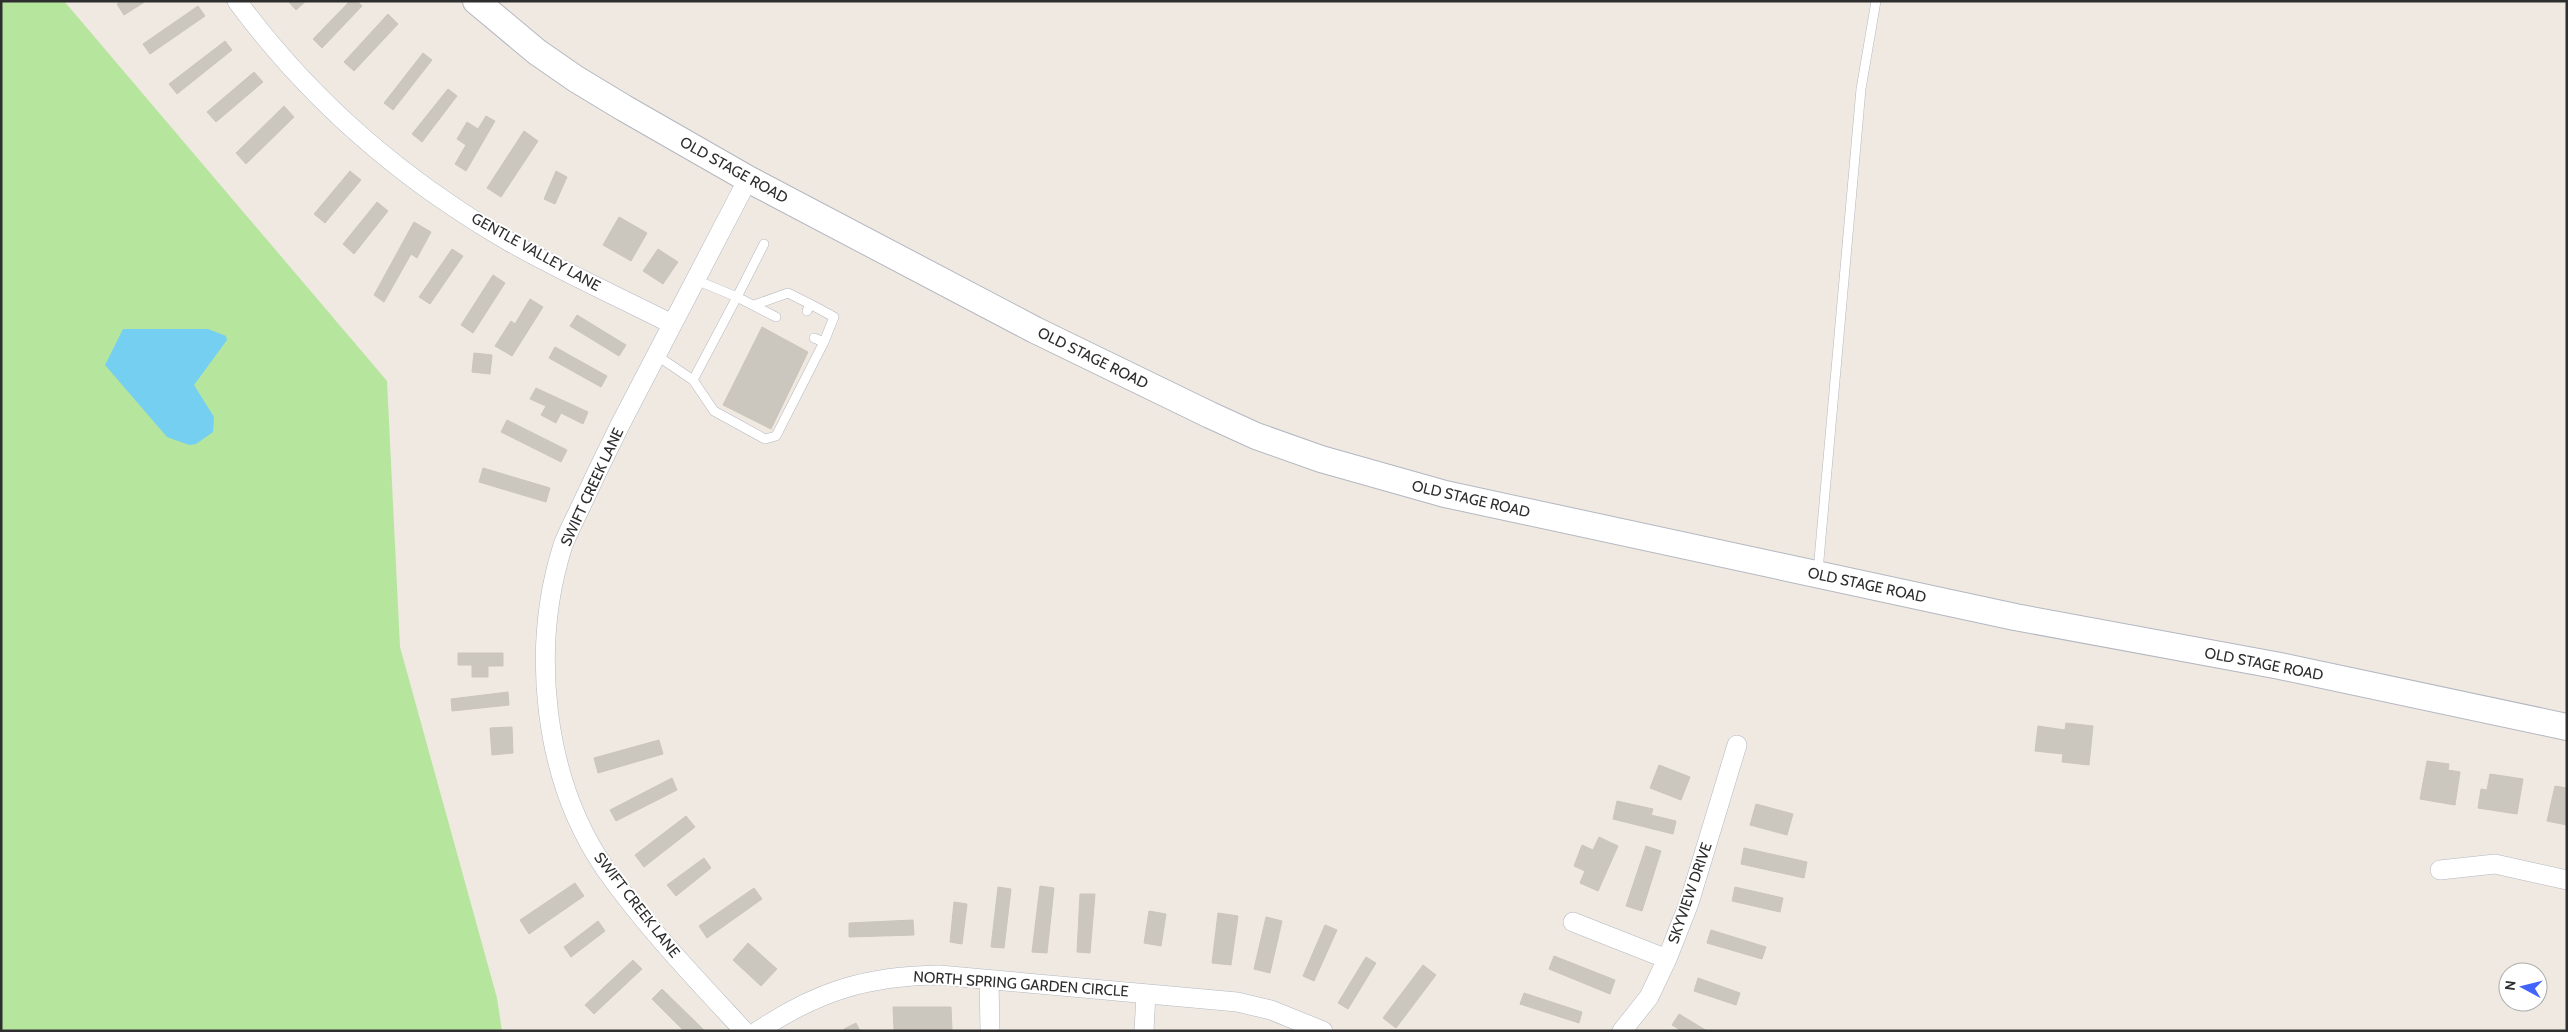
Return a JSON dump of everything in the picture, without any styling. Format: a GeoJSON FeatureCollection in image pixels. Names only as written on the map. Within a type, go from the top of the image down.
{"type":"FeatureCollection","features":[{"type":"Feature","properties":{"kind":"main road","name":"OLD STAGE ROAD"},"geometry":{"type":"LineString","coordinates":[[476,1],[537,52],[576,79],[748,179],[1035,330],[1256,436],[1321,459],[1445,494],[2016,617],[2280,666],[2567,727]]}},
{"type":"Feature","properties":{"kind":"street","name":"GENTLE VALLEY LANE"},"geometry":{"type":"LineString","coordinates":[[237,1],[265,39],[313,91],[360,136],[448,204],[511,242],[672,324]]}},
{"type":"Feature","properties":{"kind":"street","name":"SWIFT CREEK LANE"},"geometry":{"type":"LineString","coordinates":[[744,1031],[682,963],[606,870],[577,815],[564,782],[548,700],[545,657],[549,611],[564,543],[672,324],[748,179]]}},
{"type":"Feature","properties":{"kind":"street","name":"SKYVIEW DRIVE"},"geometry":{"type":"LineString","coordinates":[[1622,1031],[1649,997],[1667,959],[1689,903],[1737,745]]}},
{"type":"Feature","properties":{"kind":"street"},"geometry":{"type":"LineString","coordinates":[[2440,870],[2495,864],[2567,880]]}},
{"type":"Feature","properties":{"kind":"street"},"geometry":{"type":"LineString","coordinates":[[1573,922],[1667,959]]}},
{"type":"Feature","properties":{"kind":"street","name":"NORTH SPRING GARDEN CIRCLE"},"geometry":{"type":"LineString","coordinates":[[758,1031],[810,999],[852,985],[900,976],[938,975],[1237,1002],[1280,1013],[1323,1031]]}},
{"type":"Feature","properties":{"kind":"street"},"geometry":{"type":"LineString","coordinates":[[989,980],[990,1031]]}},
{"type":"Feature","properties":{"kind":"street"},"geometry":{"type":"LineString","coordinates":[[1144,1031],[1146,994]]}},
{"type":"Feature","properties":{"kind":"lane"},"geometry":{"type":"LineString","coordinates":[[1817,574],[1861,89],[1876,1]]}},
{"type":"Feature","properties":{"kind":"lane"},"geometry":{"type":"LineString","coordinates":[[693,380],[764,244]]}},
{"type":"Feature","properties":{"kind":"lane"},"geometry":{"type":"LineString","coordinates":[[696,280],[737,297],[776,317]]}},
{"type":"Feature","properties":{"kind":"lane"},"geometry":{"type":"LineString","coordinates":[[656,356],[693,380],[714,411],[765,439],[776,436],[824,342],[834,317],[808,308],[788,293],[754,305]]}},
{"type":"Feature","properties":{"kind":"lane"},"geometry":{"type":"LineString","coordinates":[[814,338],[824,342]]}},
{"type":"Feature","properties":{"kind":"green space"},"geometry":{"type":"Polygon","coordinates":[[[1,1],[64,1],[387,381],[400,647],[497,998],[502,1031],[1,1031],[1,1]]]}},
{"type":"Feature","properties":{"kind":"water"},"geometry":{"type":"Polygon","coordinates":[[[123,329],[208,329],[226,336],[227,340],[194,385],[214,417],[213,432],[196,444],[189,445],[167,437],[105,365],[123,329]]]}},
{"type":"Feature","properties":{"kind":"building"},"geometry":{"type":"Polygon","coordinates":[[[122,1],[146,1],[124,15],[117,4],[122,1]]]}},
{"type":"Feature","properties":{"kind":"building"},"geometry":{"type":"Polygon","coordinates":[[[288,1],[306,1],[296,10],[288,1]]]}},
{"type":"Feature","properties":{"kind":"building"},"geometry":{"type":"Polygon","coordinates":[[[350,1],[357,1],[362,6],[322,48],[313,39],[350,1]]]}},
{"type":"Feature","properties":{"kind":"building"},"geometry":{"type":"Polygon","coordinates":[[[198,6],[205,16],[150,54],[143,44],[198,6]]]}},
{"type":"Feature","properties":{"kind":"building"},"geometry":{"type":"Polygon","coordinates":[[[388,14],[398,24],[354,71],[344,62],[388,14]]]}},
{"type":"Feature","properties":{"kind":"building"},"geometry":{"type":"Polygon","coordinates":[[[225,41],[232,50],[177,94],[169,84],[225,41]]]}},
{"type":"Feature","properties":{"kind":"building"},"geometry":{"type":"Polygon","coordinates":[[[423,53],[432,60],[393,110],[384,103],[423,53]]]}},
{"type":"Feature","properties":{"kind":"building"},"geometry":{"type":"Polygon","coordinates":[[[254,72],[263,82],[216,122],[207,112],[254,72]]]}},
{"type":"Feature","properties":{"kind":"building"},"geometry":{"type":"Polygon","coordinates":[[[448,89],[457,96],[422,142],[412,134],[448,89]]]}},
{"type":"Feature","properties":{"kind":"building"},"geometry":{"type":"Polygon","coordinates":[[[284,106],[294,117],[246,164],[236,153],[284,106]]]}},
{"type":"Feature","properties":{"kind":"building"},"geometry":{"type":"Polygon","coordinates":[[[486,116],[495,121],[466,171],[455,164],[466,145],[457,139],[467,122],[478,129],[486,116]]]}},
{"type":"Feature","properties":{"kind":"building"},"geometry":{"type":"Polygon","coordinates":[[[524,131],[538,141],[501,197],[487,188],[524,131]]]}},
{"type":"Feature","properties":{"kind":"building"},"geometry":{"type":"Polygon","coordinates":[[[350,171],[361,180],[325,223],[314,214],[350,171]]]}},
{"type":"Feature","properties":{"kind":"building"},"geometry":{"type":"Polygon","coordinates":[[[556,171],[567,177],[555,204],[544,199],[556,171]]]}},
{"type":"Feature","properties":{"kind":"building"},"geometry":{"type":"Polygon","coordinates":[[[377,202],[388,211],[354,254],[343,244],[377,202]]]}},
{"type":"Feature","properties":{"kind":"building"},"geometry":{"type":"Polygon","coordinates":[[[619,217],[647,233],[631,261],[603,245],[619,217]]]}},
{"type":"Feature","properties":{"kind":"building"},"geometry":{"type":"Polygon","coordinates":[[[414,222],[431,232],[417,258],[411,254],[384,302],[374,295],[414,222]]]}},
{"type":"Feature","properties":{"kind":"building"},"geometry":{"type":"Polygon","coordinates":[[[452,249],[463,256],[430,304],[419,297],[452,249]]]}},
{"type":"Feature","properties":{"kind":"building"},"geometry":{"type":"Polygon","coordinates":[[[658,249],[678,262],[663,284],[643,271],[658,249]]]}},
{"type":"Feature","properties":{"kind":"building"},"geometry":{"type":"Polygon","coordinates":[[[493,275],[505,283],[473,333],[461,325],[493,275]]]}},
{"type":"Feature","properties":{"kind":"building"},"geometry":{"type":"Polygon","coordinates":[[[530,299],[543,307],[512,356],[495,346],[511,321],[515,324],[530,299]]]}},
{"type":"Feature","properties":{"kind":"building"},"geometry":{"type":"Polygon","coordinates":[[[577,315],[626,345],[619,356],[570,326],[577,315]]]}},
{"type":"Feature","properties":{"kind":"building"},"geometry":{"type":"Polygon","coordinates":[[[762,327],[808,352],[771,429],[723,405],[762,327]]]}},
{"type":"Feature","properties":{"kind":"building"},"geometry":{"type":"Polygon","coordinates":[[[555,347],[607,376],[601,387],[549,358],[555,347]]]}},
{"type":"Feature","properties":{"kind":"building"},"geometry":{"type":"Polygon","coordinates":[[[474,353],[492,355],[490,374],[472,372],[474,353]]]}},
{"type":"Feature","properties":{"kind":"building"},"geometry":{"type":"Polygon","coordinates":[[[536,388],[588,412],[583,424],[561,413],[556,423],[541,415],[546,406],[530,399],[536,388]]]}},
{"type":"Feature","properties":{"kind":"building"},"geometry":{"type":"Polygon","coordinates":[[[507,420],[567,450],[561,462],[501,432],[507,420]]]}},
{"type":"Feature","properties":{"kind":"building"},"geometry":{"type":"Polygon","coordinates":[[[483,468],[550,488],[546,502],[479,482],[483,468]]]}},
{"type":"Feature","properties":{"kind":"building"},"geometry":{"type":"Polygon","coordinates":[[[458,653],[503,653],[503,666],[488,666],[488,677],[472,677],[472,665],[458,665],[458,653]]]}},
{"type":"Feature","properties":{"kind":"building"},"geometry":{"type":"Polygon","coordinates":[[[508,692],[509,705],[452,711],[451,699],[508,692]]]}},
{"type":"Feature","properties":{"kind":"building"},"geometry":{"type":"Polygon","coordinates":[[[2066,723],[2093,726],[2089,765],[2062,762],[2063,754],[2035,751],[2038,726],[2065,730],[2066,723]]]}},
{"type":"Feature","properties":{"kind":"building"},"geometry":{"type":"Polygon","coordinates":[[[512,727],[513,753],[492,755],[490,728],[512,727]]]}},
{"type":"Feature","properties":{"kind":"building"},"geometry":{"type":"Polygon","coordinates":[[[659,740],[663,754],[598,773],[594,758],[659,740]]]}},
{"type":"Feature","properties":{"kind":"building"},"geometry":{"type":"Polygon","coordinates":[[[2427,761],[2449,764],[2448,770],[2460,772],[2455,805],[2420,799],[2427,761]]]}},
{"type":"Feature","properties":{"kind":"building"},"geometry":{"type":"Polygon","coordinates":[[[1659,765],[1690,777],[1681,800],[1650,788],[1659,765]]]}},
{"type":"Feature","properties":{"kind":"building"},"geometry":{"type":"Polygon","coordinates":[[[2490,774],[2523,779],[2517,814],[2478,808],[2481,789],[2487,790],[2490,774]]]}},
{"type":"Feature","properties":{"kind":"building"},"geometry":{"type":"Polygon","coordinates":[[[672,778],[677,790],[616,821],[610,810],[672,778]]]}},
{"type":"Feature","properties":{"kind":"building"},"geometry":{"type":"Polygon","coordinates":[[[2555,786],[2567,788],[2567,825],[2547,821],[2555,786]]]}},
{"type":"Feature","properties":{"kind":"building"},"geometry":{"type":"Polygon","coordinates":[[[1617,801],[1653,809],[1651,815],[1676,821],[1673,834],[1613,819],[1617,801]]]}},
{"type":"Feature","properties":{"kind":"building"},"geometry":{"type":"Polygon","coordinates":[[[1756,804],[1793,814],[1787,835],[1750,825],[1756,804]]]}},
{"type":"Feature","properties":{"kind":"building"},"geometry":{"type":"Polygon","coordinates":[[[686,816],[695,827],[644,867],[635,855],[686,816]]]}},
{"type":"Feature","properties":{"kind":"building"},"geometry":{"type":"Polygon","coordinates":[[[1599,837],[1618,846],[1598,891],[1580,883],[1585,871],[1574,866],[1582,845],[1593,850],[1599,837]]]}},
{"type":"Feature","properties":{"kind":"building"},"geometry":{"type":"Polygon","coordinates":[[[1646,846],[1661,851],[1642,911],[1626,906],[1646,846]]]}},
{"type":"Feature","properties":{"kind":"building"},"geometry":{"type":"Polygon","coordinates":[[[1744,848],[1807,862],[1804,878],[1741,864],[1744,848]]]}},
{"type":"Feature","properties":{"kind":"building"},"geometry":{"type":"Polygon","coordinates":[[[704,858],[711,868],[676,896],[667,885],[704,858]]]}},
{"type":"Feature","properties":{"kind":"building"},"geometry":{"type":"Polygon","coordinates":[[[575,883],[584,896],[529,934],[520,920],[575,883]]]}},
{"type":"Feature","properties":{"kind":"building"},"geometry":{"type":"Polygon","coordinates":[[[1040,886],[1054,888],[1047,953],[1032,952],[1040,886]]]}},
{"type":"Feature","properties":{"kind":"building"},"geometry":{"type":"Polygon","coordinates":[[[998,887],[1011,889],[1004,948],[991,947],[998,887]]]}},
{"type":"Feature","properties":{"kind":"building"},"geometry":{"type":"Polygon","coordinates":[[[1735,887],[1783,898],[1780,912],[1732,901],[1735,887]]]}},
{"type":"Feature","properties":{"kind":"building"},"geometry":{"type":"Polygon","coordinates":[[[754,888],[762,899],[707,938],[699,926],[754,888]]]}},
{"type":"Feature","properties":{"kind":"building"},"geometry":{"type":"Polygon","coordinates":[[[1080,894],[1095,894],[1090,953],[1077,952],[1080,894]]]}},
{"type":"Feature","properties":{"kind":"building"},"geometry":{"type":"Polygon","coordinates":[[[954,902],[967,904],[962,944],[950,942],[954,902]]]}},
{"type":"Feature","properties":{"kind":"building"},"geometry":{"type":"Polygon","coordinates":[[[1149,911],[1166,914],[1161,946],[1144,943],[1149,911]]]}},
{"type":"Feature","properties":{"kind":"building"},"geometry":{"type":"Polygon","coordinates":[[[1218,913],[1238,916],[1231,965],[1212,963],[1218,913]]]}},
{"type":"Feature","properties":{"kind":"building"},"geometry":{"type":"Polygon","coordinates":[[[1266,917],[1282,921],[1270,973],[1254,969],[1266,917]]]}},
{"type":"Feature","properties":{"kind":"building"},"geometry":{"type":"Polygon","coordinates":[[[913,920],[914,935],[849,937],[849,923],[913,920]]]}},
{"type":"Feature","properties":{"kind":"building"},"geometry":{"type":"Polygon","coordinates":[[[598,921],[605,931],[571,957],[564,947],[598,921]]]}},
{"type":"Feature","properties":{"kind":"building"},"geometry":{"type":"Polygon","coordinates":[[[1325,925],[1337,930],[1314,981],[1303,976],[1325,925]]]}},
{"type":"Feature","properties":{"kind":"building"},"geometry":{"type":"Polygon","coordinates":[[[1711,930],[1766,947],[1762,959],[1707,943],[1711,930]]]}},
{"type":"Feature","properties":{"kind":"building"},"geometry":{"type":"Polygon","coordinates":[[[748,943],[777,969],[761,986],[733,960],[748,943]]]}},
{"type":"Feature","properties":{"kind":"building"},"geometry":{"type":"Polygon","coordinates":[[[1554,956],[1615,980],[1610,994],[1549,969],[1554,956]]]}},
{"type":"Feature","properties":{"kind":"building"},"geometry":{"type":"Polygon","coordinates":[[[1366,957],[1376,963],[1348,1009],[1338,1003],[1366,957]]]}},
{"type":"Feature","properties":{"kind":"building"},"geometry":{"type":"Polygon","coordinates":[[[633,960],[642,969],[594,1014],[585,1005],[633,960]]]}},
{"type":"Feature","properties":{"kind":"building"},"geometry":{"type":"Polygon","coordinates":[[[1423,965],[1436,975],[1396,1028],[1383,1018],[1423,965]]]}},
{"type":"Feature","properties":{"kind":"building"},"geometry":{"type":"Polygon","coordinates":[[[1698,978],[1740,993],[1736,1005],[1694,991],[1698,978]]]}},
{"type":"Feature","properties":{"kind":"building"},"geometry":{"type":"Polygon","coordinates":[[[662,989],[704,1030],[684,1031],[652,999],[662,989]]]}},
{"type":"Feature","properties":{"kind":"building"},"geometry":{"type":"Polygon","coordinates":[[[1524,993],[1582,1012],[1579,1023],[1520,1004],[1524,993]]]}},
{"type":"Feature","properties":{"kind":"building"},"geometry":{"type":"Polygon","coordinates":[[[893,1007],[951,1007],[952,1030],[894,1030],[893,1007]]]}},
{"type":"Feature","properties":{"kind":"building"},"geometry":{"type":"Polygon","coordinates":[[[1679,1014],[1707,1031],[1682,1031],[1672,1025],[1679,1014]]]}},
{"type":"Feature","properties":{"kind":"building"},"geometry":{"type":"Polygon","coordinates":[[[856,1023],[860,1031],[845,1031],[844,1029],[856,1023]]]}}]}
